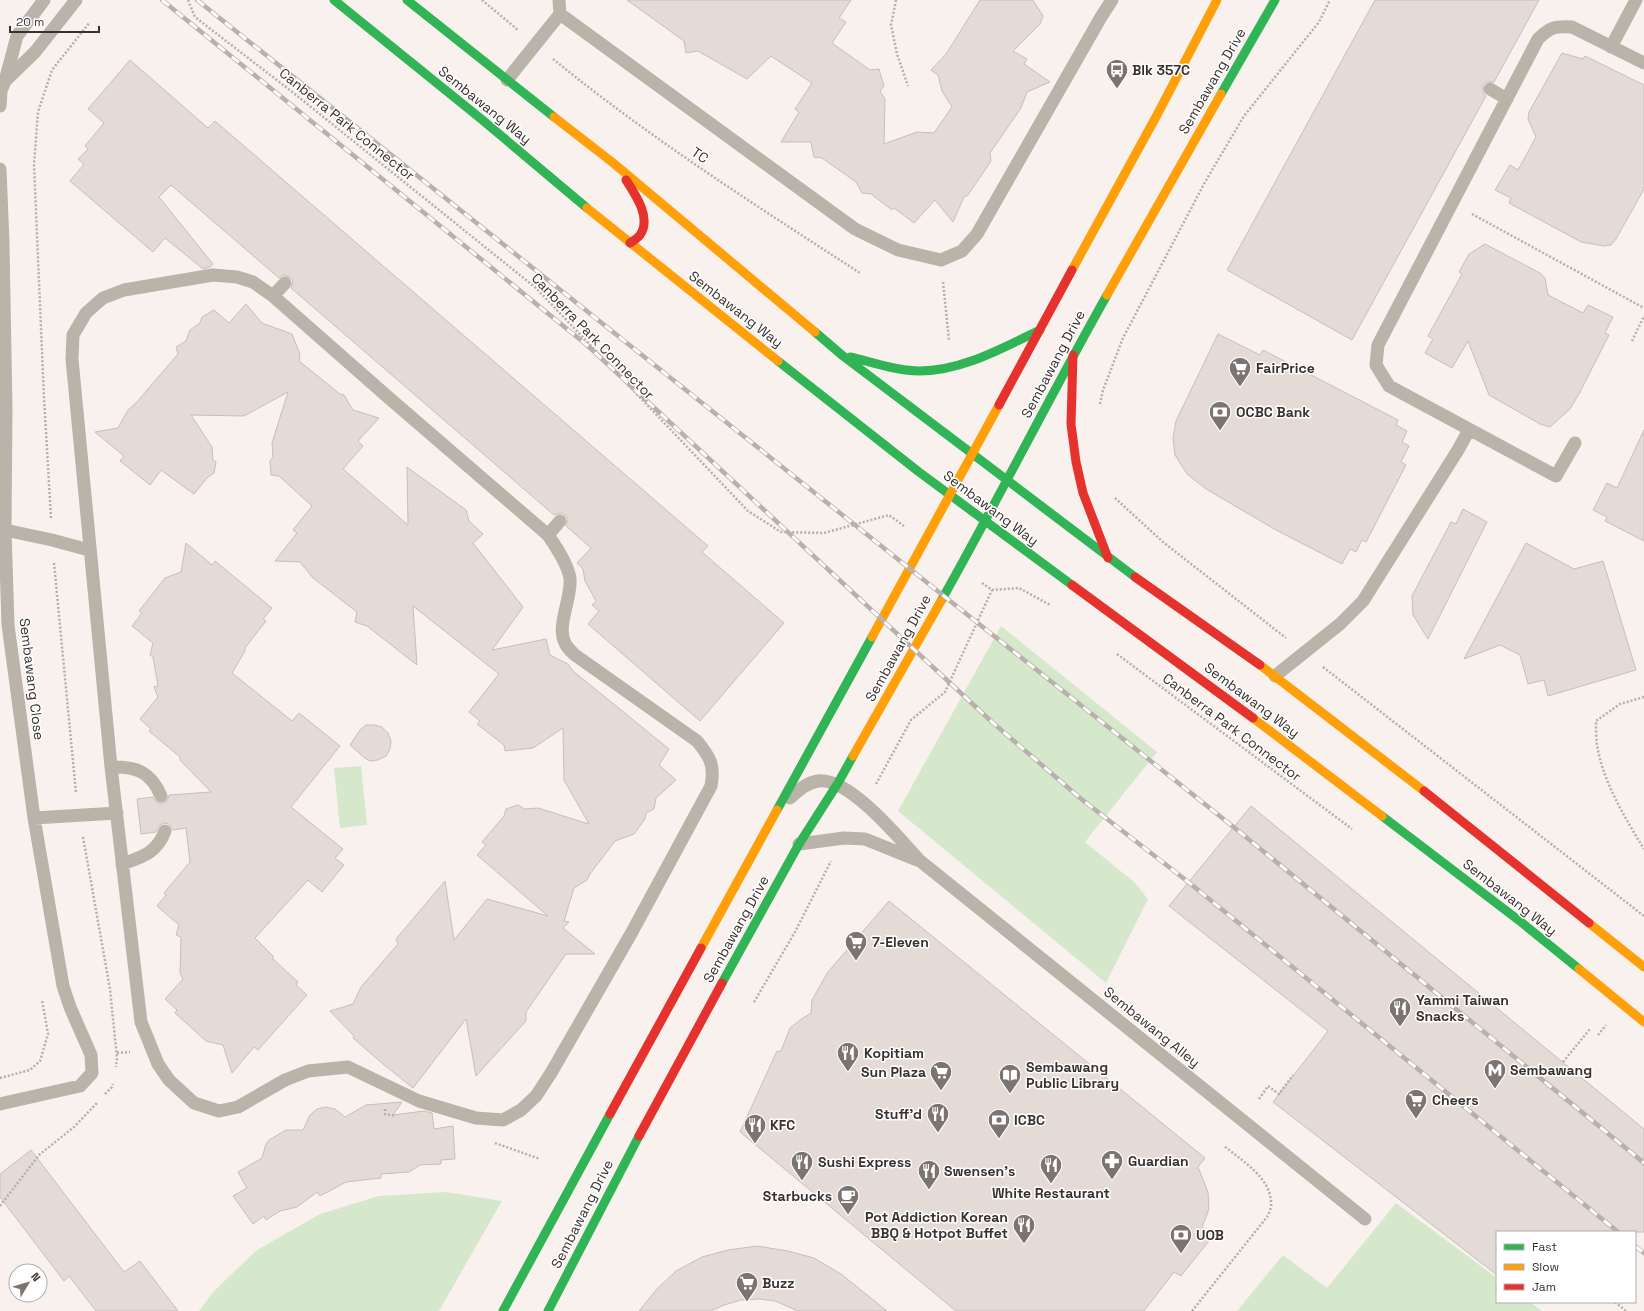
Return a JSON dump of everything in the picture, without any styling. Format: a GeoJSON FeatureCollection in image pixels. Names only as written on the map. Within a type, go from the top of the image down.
{"type":"FeatureCollection","features":[{"type":"Feature","properties":{"kind":"main road","name":"Sembawang Way"},"geometry":{"type":"LineString","coordinates":[[334,0],[480,118],[630,243],[950,495],[1223,695],[1521,922],[1644,1022]]}},
{"type":"Feature","properties":{"kind":"main road","name":"Sembawang Way"},"geometry":{"type":"LineString","coordinates":[[407,0],[612,162],[843,356],[1007,479],[1109,558],[1275,676],[1452,812],[1644,967]]}},
{"type":"Feature","properties":{"kind":"main road","name":"Sembawang Drive"},"geometry":{"type":"LineString","coordinates":[[503,1311],[612,1109],[1040,330],[1217,0]]}},
{"type":"Feature","properties":{"kind":"main road","name":"Sembawang Drive"},"geometry":{"type":"LineString","coordinates":[[549,1310],[644,1126],[799,844],[838,783],[985,522],[1073,355],[1274,0]]}},
{"type":"Feature","properties":{"kind":"main road"},"geometry":{"type":"LineString","coordinates":[[612,162],[636,194],[642,208],[643,222],[640,235],[630,243]]}},
{"type":"Feature","properties":{"kind":"main road"},"geometry":{"type":"LineString","coordinates":[[843,356],[919,371],[952,368],[997,350],[1040,330]]}},
{"type":"Feature","properties":{"kind":"main road"},"geometry":{"type":"LineString","coordinates":[[1073,355],[1071,424],[1076,462],[1083,493],[1109,558]]}},
{"type":"Feature","properties":{"kind":"lane"},"geometry":{"type":"LineString","coordinates":[[0,106],[2,87],[17,36],[44,0]]}},
{"type":"Feature","properties":{"kind":"lane"},"geometry":{"type":"LineString","coordinates":[[2,87],[35,52],[76,0]]}},
{"type":"Feature","properties":{"kind":"lane"},"geometry":{"type":"LineString","coordinates":[[507,80],[560,14],[559,0]]}},
{"type":"Feature","properties":{"kind":"lane"},"geometry":{"type":"LineString","coordinates":[[560,14],[855,229],[898,250],[941,260],[962,251],[977,234],[1112,0]]}},
{"type":"Feature","properties":{"kind":"lane"},"geometry":{"type":"LineString","coordinates":[[1611,47],[1636,0]]}},
{"type":"Feature","properties":{"kind":"lane"},"geometry":{"type":"LineString","coordinates":[[1575,443],[1556,476],[1389,386],[1376,365],[1378,345],[1538,39],[1547,29],[1559,26],[1572,27],[1644,63]]}},
{"type":"Feature","properties":{"kind":"lane"},"geometry":{"type":"LineString","coordinates":[[1490,89],[1507,99]]}},
{"type":"Feature","properties":{"kind":"lane","name":"Sembawang Close"},"geometry":{"type":"LineString","coordinates":[[0,169],[4,243],[6,409],[4,530],[8,625],[34,818],[63,986],[70,1007],[91,1055],[92,1072],[80,1086],[0,1104]]}},
{"type":"Feature","properties":{"kind":"lane"},"geometry":{"type":"LineString","coordinates":[[213,275],[237,277],[253,282],[273,296],[548,535],[559,552],[570,578],[562,626],[564,643],[575,655],[697,741],[709,755],[714,773],[711,786],[632,932],[552,1073],[536,1096],[521,1110],[503,1120],[476,1118],[419,1101],[348,1067],[308,1071],[285,1080],[238,1107],[219,1111],[194,1103],[170,1080],[158,1064],[141,1022],[111,767],[89,550],[72,359],[73,335],[86,313],[103,298],[124,290],[213,275]]}},
{"type":"Feature","properties":{"kind":"lane"},"geometry":{"type":"LineString","coordinates":[[273,296],[285,283]]}},
{"type":"Feature","properties":{"kind":"lane"},"geometry":{"type":"LineString","coordinates":[[1275,676],[1340,624],[1363,601],[1469,430]]}},
{"type":"Feature","properties":{"kind":"lane"},"geometry":{"type":"LineString","coordinates":[[548,535],[560,521]]}},
{"type":"Feature","properties":{"kind":"lane"},"geometry":{"type":"LineString","coordinates":[[4,530],[52,540],[89,550]]}},
{"type":"Feature","properties":{"kind":"lane"},"geometry":{"type":"LineString","coordinates":[[111,767],[128,766],[141,771],[156,786],[161,796]]}},
{"type":"Feature","properties":{"kind":"lane"},"geometry":{"type":"LineString","coordinates":[[776,811],[804,785],[820,780],[838,783]]}},
{"type":"Feature","properties":{"kind":"lane","name":"Sembawang Alley"},"geometry":{"type":"LineString","coordinates":[[838,783],[886,823],[919,860],[1365,1219]]}},
{"type":"Feature","properties":{"kind":"lane"},"geometry":{"type":"LineString","coordinates":[[34,818],[117,813]]}},
{"type":"Feature","properties":{"kind":"lane"},"geometry":{"type":"LineString","coordinates":[[122,864],[142,857],[150,852],[161,842],[165,831]]}},
{"type":"Feature","properties":{"kind":"lane","name":"Sembawang Alley"},"geometry":{"type":"LineString","coordinates":[[799,844],[844,838],[865,839],[919,860]]}},
{"type":"Feature","properties":{"kind":"path","name":"Canberra Park Connector"},"geometry":{"type":"LineString","coordinates":[[188,0],[195,17],[291,91],[536,288],[748,511],[780,532],[824,533],[889,515]]}},
{"type":"Feature","properties":{"kind":"path","name":"TC"},"geometry":{"type":"LineString","coordinates":[[482,0],[602,99],[748,201],[860,273]]}},
{"type":"Feature","properties":{"kind":"path"},"geometry":{"type":"LineString","coordinates":[[896,0],[890,25],[897,54],[908,86]]}},
{"type":"Feature","properties":{"kind":"path"},"geometry":{"type":"LineString","coordinates":[[1098,411],[1103,390],[1123,338],[1205,182],[1244,116],[1319,22],[1330,0]]}},
{"type":"Feature","properties":{"kind":"path"},"geometry":{"type":"LineString","coordinates":[[90,22],[52,70],[38,112],[34,165],[52,540],[79,816],[110,989],[117,1053],[115,1073]]}},
{"type":"Feature","properties":{"kind":"path"},"geometry":{"type":"LineString","coordinates":[[1452,204],[1644,308]]}},
{"type":"Feature","properties":{"kind":"path"},"geometry":{"type":"LineString","coordinates":[[941,260],[952,368]]}},
{"type":"Feature","properties":{"kind":"path"},"geometry":{"type":"LineString","coordinates":[[1632,341],[1644,316]]}},
{"type":"Feature","properties":{"kind":"path"},"geometry":{"type":"LineString","coordinates":[[1112,492],[1115,499],[1163,542],[1644,916]]}},
{"type":"Feature","properties":{"kind":"path"},"geometry":{"type":"LineString","coordinates":[[992,590],[1019,588],[1056,608]]}},
{"type":"Feature","properties":{"kind":"path","name":"Canberra Park Connector"},"geometry":{"type":"LineString","coordinates":[[1113,651],[1355,832]]}},
{"type":"Feature","properties":{"kind":"path"},"geometry":{"type":"LineString","coordinates":[[1644,697],[1620,704],[1596,721],[1597,746],[1604,770],[1619,807],[1644,849]]}},
{"type":"Feature","properties":{"kind":"path"},"geometry":{"type":"LineString","coordinates":[[1563,1062],[1590,1029]]}},
{"type":"Feature","properties":{"kind":"path"},"geometry":{"type":"LineString","coordinates":[[91,1055],[152,1051]]}},
{"type":"Feature","properties":{"kind":"path"},"geometry":{"type":"LineString","coordinates":[[0,1078],[30,1070]]}},
{"type":"Feature","properties":{"kind":"path"},"geometry":{"type":"LineString","coordinates":[[1259,1099],[1268,1086],[1278,1094],[1293,1075]]}},
{"type":"Feature","properties":{"kind":"path"},"geometry":{"type":"LineString","coordinates":[[0,1206],[39,1155],[74,1127],[112,1088],[113,1080]]}},
{"type":"Feature","properties":{"kind":"path"},"geometry":{"type":"LineString","coordinates":[[1192,1311],[1267,1217],[1272,1204],[1270,1192],[1258,1174],[1224,1146]]}},
{"type":"Feature","properties":{"kind":"path"},"geometry":{"type":"LineString","coordinates":[[1616,1303],[1626,1311]]}},
{"type":"Feature","properties":{"kind":"green space"},"geometry":{"type":"Polygon","coordinates":[[[1001,626],[1157,752],[1085,842],[1134,882],[1148,899],[1106,983],[898,811],[1001,626]]]}},
{"type":"Feature","properties":{"kind":"green space"},"geometry":{"type":"Polygon","coordinates":[[[361,766],[367,825],[340,828],[334,768],[361,766]]]}},
{"type":"Feature","properties":{"kind":"green space"},"geometry":{"type":"Polygon","coordinates":[[[446,1192],[502,1201],[439,1311],[199,1311],[213,1292],[257,1250],[320,1214],[379,1196],[446,1192]]]}},
{"type":"Feature","properties":{"kind":"green space"},"geometry":{"type":"Polygon","coordinates":[[[1396,1203],[1496,1277],[1496,1303],[1531,1303],[1542,1311],[1237,1311],[1283,1255],[1327,1288],[1396,1203]]]}},
{"type":"Feature","properties":{"kind":"building"},"geometry":{"type":"Polygon","coordinates":[[[627,0],[851,0],[839,18],[846,22],[832,43],[870,70],[879,69],[884,86],[880,91],[885,99],[884,144],[917,132],[934,133],[952,107],[942,91],[938,75],[931,70],[946,54],[980,0],[1033,0],[1043,16],[1040,24],[1013,51],[1027,59],[1024,64],[1050,82],[1027,92],[1021,108],[990,153],[991,161],[968,195],[964,197],[953,222],[935,200],[914,223],[894,208],[892,210],[871,194],[862,193],[856,182],[822,158],[814,157],[811,142],[781,142],[799,112],[795,109],[812,83],[771,56],[747,79],[698,51],[686,53],[684,41],[627,0]]]}},
{"type":"Feature","properties":{"kind":"building"},"geometry":{"type":"Polygon","coordinates":[[[1375,0],[1539,0],[1494,82],[1486,82],[1483,85],[1483,93],[1486,96],[1352,340],[1227,270],[1375,0]]]}},
{"type":"Feature","properties":{"kind":"building"},"geometry":{"type":"Polygon","coordinates":[[[1562,53],[1583,59],[1585,56],[1644,85],[1644,189],[1616,239],[1611,245],[1604,246],[1581,242],[1509,203],[1511,198],[1495,190],[1510,165],[1518,170],[1536,137],[1528,119],[1529,112],[1562,53]]]}},
{"type":"Feature","properties":{"kind":"building"},"geometry":{"type":"Polygon","coordinates":[[[130,60],[208,128],[215,121],[708,546],[702,552],[784,623],[700,721],[588,624],[599,611],[592,605],[596,601],[585,581],[583,569],[577,563],[591,548],[566,526],[568,519],[565,515],[561,513],[554,515],[291,288],[293,281],[290,277],[283,275],[279,278],[171,185],[159,197],[213,264],[210,267],[203,269],[165,238],[153,252],[70,181],[84,164],[78,159],[88,149],[85,146],[104,123],[88,109],[130,60]]]}},
{"type":"Feature","properties":{"kind":"building"},"geometry":{"type":"Polygon","coordinates":[[[1485,244],[1540,273],[1545,278],[1548,295],[1583,313],[1588,305],[1613,317],[1605,333],[1609,335],[1580,392],[1570,409],[1550,427],[1540,424],[1489,395],[1468,341],[1452,368],[1425,353],[1433,339],[1428,336],[1462,274],[1459,272],[1469,254],[1485,244]]]}},
{"type":"Feature","properties":{"kind":"building"},"geometry":{"type":"Polygon","coordinates":[[[246,304],[262,323],[292,334],[300,354],[299,361],[340,394],[344,395],[353,410],[379,418],[358,441],[363,446],[343,469],[408,525],[407,467],[466,510],[469,521],[483,534],[473,543],[523,607],[492,650],[546,639],[550,655],[568,664],[573,671],[669,749],[659,765],[676,780],[656,798],[654,809],[646,813],[645,819],[634,834],[615,841],[587,880],[574,888],[564,921],[569,922],[563,928],[595,954],[566,954],[526,1012],[526,1021],[476,1076],[466,1019],[413,1088],[353,1038],[354,1036],[330,1011],[353,1004],[361,987],[398,944],[396,939],[445,881],[454,940],[487,899],[548,916],[477,855],[486,845],[482,842],[504,816],[506,809],[518,805],[524,809],[538,808],[589,824],[564,780],[563,728],[533,748],[505,751],[504,745],[477,724],[480,721],[469,712],[499,674],[413,606],[417,665],[367,626],[355,622],[357,612],[313,578],[300,562],[275,561],[297,533],[293,530],[312,506],[279,476],[271,475],[270,461],[273,457],[272,443],[288,392],[244,416],[191,415],[212,447],[213,460],[216,462],[214,473],[207,478],[194,494],[161,470],[150,485],[120,461],[124,456],[95,432],[118,428],[128,410],[136,403],[178,354],[176,347],[186,341],[190,330],[200,323],[202,317],[214,310],[229,323],[246,304]]]}},
{"type":"Feature","properties":{"kind":"building"},"geometry":{"type":"Polygon","coordinates":[[[1218,334],[1260,355],[1263,350],[1398,420],[1396,425],[1407,431],[1402,442],[1409,446],[1401,462],[1406,465],[1366,542],[1362,540],[1356,552],[1350,549],[1342,564],[1276,530],[1206,489],[1187,474],[1175,455],[1173,438],[1176,421],[1218,334]]]}},
{"type":"Feature","properties":{"kind":"building"},"geometry":{"type":"Polygon","coordinates":[[[1644,430],[1644,541],[1605,521],[1607,517],[1593,510],[1607,483],[1617,488],[1644,430]]]}},
{"type":"Feature","properties":{"kind":"building"},"geometry":{"type":"Polygon","coordinates":[[[1463,509],[1487,522],[1428,639],[1413,615],[1412,596],[1451,522],[1456,524],[1463,509]]]}},
{"type":"Feature","properties":{"kind":"building"},"geometry":{"type":"Polygon","coordinates":[[[186,543],[212,565],[215,561],[272,608],[263,619],[266,621],[245,648],[245,651],[232,673],[292,721],[299,713],[340,746],[291,807],[343,849],[335,858],[344,865],[322,892],[308,880],[255,938],[273,956],[273,959],[298,982],[296,985],[307,995],[258,1050],[254,1047],[232,1073],[223,1045],[206,1041],[175,1013],[177,1010],[165,999],[183,979],[180,973],[181,937],[176,935],[179,925],[157,906],[166,895],[164,893],[190,862],[186,828],[173,830],[169,824],[164,823],[160,825],[156,832],[141,834],[137,799],[153,797],[156,802],[161,804],[167,801],[169,795],[211,792],[180,760],[180,757],[149,731],[151,729],[140,719],[158,697],[154,687],[158,686],[153,657],[150,655],[153,643],[132,626],[142,613],[139,611],[165,578],[181,572],[186,543]]]}},
{"type":"Feature","properties":{"kind":"building"},"geometry":{"type":"Polygon","coordinates":[[[1526,543],[1574,569],[1603,561],[1636,670],[1548,696],[1544,680],[1528,684],[1520,655],[1500,645],[1464,659],[1526,543]]]}},
{"type":"Feature","properties":{"kind":"building"},"geometry":{"type":"Polygon","coordinates":[[[366,725],[382,727],[388,733],[391,741],[390,749],[386,756],[378,760],[371,761],[366,759],[350,745],[360,730],[366,725]]]}},
{"type":"Feature","properties":{"kind":"building"},"geometry":{"type":"Polygon","coordinates":[[[1251,806],[1644,1129],[1644,1232],[1496,1231],[1496,1274],[1273,1102],[1328,1031],[1169,906],[1251,806]]]}},
{"type":"Feature","properties":{"kind":"building","name":"Sun Plaza"},"geometry":{"type":"Polygon","coordinates":[[[889,901],[1205,1158],[1198,1167],[1208,1192],[1209,1209],[1202,1227],[1213,1236],[1181,1276],[1174,1272],[1144,1311],[956,1311],[740,1132],[777,1051],[781,1051],[790,1028],[811,1013],[812,1000],[828,972],[889,901]]]}},
{"type":"Feature","properties":{"kind":"building"},"geometry":{"type":"Polygon","coordinates":[[[402,1102],[393,1115],[424,1111],[432,1113],[434,1129],[453,1126],[455,1159],[441,1160],[441,1164],[420,1165],[409,1172],[381,1174],[381,1178],[346,1182],[320,1196],[317,1192],[297,1207],[280,1211],[266,1220],[264,1216],[253,1224],[233,1196],[247,1188],[238,1172],[262,1158],[266,1144],[269,1140],[286,1130],[303,1130],[310,1115],[317,1109],[326,1107],[335,1109],[345,1117],[366,1105],[402,1102]]]}},
{"type":"Feature","properties":{"kind":"building"},"geometry":{"type":"Polygon","coordinates":[[[31,1150],[124,1272],[140,1261],[178,1311],[96,1311],[69,1276],[64,1281],[0,1197],[0,1174],[31,1150]]]}},
{"type":"Feature","properties":{"kind":"building"},"geometry":{"type":"Polygon","coordinates":[[[757,1246],[788,1251],[814,1258],[841,1274],[887,1311],[798,1311],[775,1301],[759,1299],[741,1300],[711,1311],[639,1311],[656,1290],[676,1271],[702,1257],[728,1250],[757,1246]]]}},
{"type":"Feature","properties":{"kind":"railway"},"geometry":{"type":"LineString","coordinates":[[162,0],[588,346],[992,722],[1080,798],[1187,881],[1617,1231]]}},
{"type":"Feature","properties":{"kind":"railway"},"geometry":{"type":"LineString","coordinates":[[197,0],[1241,833],[1644,1163]]}},
{"type":"Feature","properties":{"kind":"railway"},"geometry":{"type":"LineString","coordinates":[[1636,1247],[1644,1253]]}},
{"type":"Feature","properties":{"kind":"traffic: fast"},"geometry":{"type":"LineString","coordinates":[[334,0],[480,118],[587,208]]}},
{"type":"Feature","properties":{"kind":"traffic: fast"},"geometry":{"type":"LineString","coordinates":[[407,0],[554,117]]}},
{"type":"Feature","properties":{"kind":"traffic: fast"},"geometry":{"type":"LineString","coordinates":[[1221,94],[1275,0]]}},
{"type":"Feature","properties":{"kind":"traffic: fast"},"geometry":{"type":"LineString","coordinates":[[941,601],[1107,295]]}},
{"type":"Feature","properties":{"kind":"traffic: fast"},"geometry":{"type":"LineString","coordinates":[[850,357],[902,370],[935,370],[966,363],[996,351],[1040,330]]}},
{"type":"Feature","properties":{"kind":"traffic: fast"},"geometry":{"type":"LineString","coordinates":[[815,332],[843,356],[1135,577]]}},
{"type":"Feature","properties":{"kind":"traffic: fast"},"geometry":{"type":"LineString","coordinates":[[778,361],[919,472],[1072,585]]}},
{"type":"Feature","properties":{"kind":"traffic: fast"},"geometry":{"type":"LineString","coordinates":[[777,810],[872,637]]}},
{"type":"Feature","properties":{"kind":"traffic: fast"},"geometry":{"type":"LineString","coordinates":[[722,983],[799,844],[838,783],[853,756]]}},
{"type":"Feature","properties":{"kind":"traffic: fast"},"geometry":{"type":"LineString","coordinates":[[1382,816],[1521,922],[1579,969]]}},
{"type":"Feature","properties":{"kind":"traffic: fast"},"geometry":{"type":"LineString","coordinates":[[503,1311],[610,1114]]}},
{"type":"Feature","properties":{"kind":"traffic: fast"},"geometry":{"type":"LineString","coordinates":[[548,1311],[639,1136]]}},
{"type":"Feature","properties":{"kind":"traffic: slow"},"geometry":{"type":"LineString","coordinates":[[1072,270],[1157,115],[1217,0]]}},
{"type":"Feature","properties":{"kind":"traffic: slow"},"geometry":{"type":"LineString","coordinates":[[1107,295],[1221,94]]}},
{"type":"Feature","properties":{"kind":"traffic: slow"},"geometry":{"type":"LineString","coordinates":[[554,117],[612,162],[815,332]]}},
{"type":"Feature","properties":{"kind":"traffic: slow"},"geometry":{"type":"LineString","coordinates":[[587,208],[778,361]]}},
{"type":"Feature","properties":{"kind":"traffic: slow"},"geometry":{"type":"LineString","coordinates":[[872,637],[999,405]]}},
{"type":"Feature","properties":{"kind":"traffic: slow"},"geometry":{"type":"LineString","coordinates":[[853,756],[941,601]]}},
{"type":"Feature","properties":{"kind":"traffic: slow"},"geometry":{"type":"LineString","coordinates":[[1260,665],[1424,791]]}},
{"type":"Feature","properties":{"kind":"traffic: slow"},"geometry":{"type":"LineString","coordinates":[[1253,718],[1382,816]]}},
{"type":"Feature","properties":{"kind":"traffic: slow"},"geometry":{"type":"LineString","coordinates":[[701,948],[777,810]]}},
{"type":"Feature","properties":{"kind":"traffic: slow"},"geometry":{"type":"LineString","coordinates":[[1589,923],[1644,967]]}},
{"type":"Feature","properties":{"kind":"traffic: slow"},"geometry":{"type":"LineString","coordinates":[[1579,969],[1644,1022]]}},
{"type":"Feature","properties":{"kind":"traffic: jam"},"geometry":{"type":"LineString","coordinates":[[626,180],[638,199],[644,221],[640,235],[630,243]]}},
{"type":"Feature","properties":{"kind":"traffic: jam"},"geometry":{"type":"LineString","coordinates":[[999,405],[1072,270]]}},
{"type":"Feature","properties":{"kind":"traffic: jam"},"geometry":{"type":"LineString","coordinates":[[1073,355],[1071,424],[1076,462],[1083,493],[1108,558]]}},
{"type":"Feature","properties":{"kind":"traffic: jam"},"geometry":{"type":"LineString","coordinates":[[1135,577],[1260,665]]}},
{"type":"Feature","properties":{"kind":"traffic: jam"},"geometry":{"type":"LineString","coordinates":[[1072,585],[1253,718]]}},
{"type":"Feature","properties":{"kind":"traffic: jam"},"geometry":{"type":"LineString","coordinates":[[1424,791],[1589,923]]}},
{"type":"Feature","properties":{"kind":"traffic: jam"},"geometry":{"type":"LineString","coordinates":[[610,1114],[701,948]]}},
{"type":"Feature","properties":{"kind":"traffic: jam"},"geometry":{"type":"LineString","coordinates":[[639,1136],[722,983]]}},
{"type":"Feature","properties":{"kind":"place","name":"Blk 357C"},"geometry":{"type":"Point","coordinates":[1117,90]}},
{"type":"Feature","properties":{"kind":"place","name":"FairPrice"},"geometry":{"type":"Point","coordinates":[1240,388]}},
{"type":"Feature","properties":{"kind":"place","name":"OCBC Bank"},"geometry":{"type":"Point","coordinates":[1220,432]}},
{"type":"Feature","properties":{"kind":"place","name":"7-Eleven"},"geometry":{"type":"Point","coordinates":[856,962]}},
{"type":"Feature","properties":{"kind":"place","name":"Yammi Taiwan Snacks"},"geometry":{"type":"Point","coordinates":[1400,1028]}},
{"type":"Feature","properties":{"kind":"place","name":"Kopitiam"},"geometry":{"type":"Point","coordinates":[848,1072]}},
{"type":"Feature","properties":{"kind":"place","name":"Sembawang"},"geometry":{"type":"Point","coordinates":[1495,1090]}},
{"type":"Feature","properties":{"kind":"place","name":"Sun Plaza"},"geometry":{"type":"Point","coordinates":[941,1092]}},
{"type":"Feature","properties":{"kind":"place","name":"Sembawang Public Library"},"geometry":{"type":"Point","coordinates":[1010,1094]}},
{"type":"Feature","properties":{"kind":"place","name":"Cheers"},"geometry":{"type":"Point","coordinates":[1416,1120]}},
{"type":"Feature","properties":{"kind":"place","name":"Stuff'd"},"geometry":{"type":"Point","coordinates":[938,1134]}},
{"type":"Feature","properties":{"kind":"place","name":"ICBC"},"geometry":{"type":"Point","coordinates":[999,1140]}},
{"type":"Feature","properties":{"kind":"place","name":"KFC"},"geometry":{"type":"Point","coordinates":[755,1144]}},
{"type":"Feature","properties":{"kind":"place","name":"Guardian"},"geometry":{"type":"Point","coordinates":[1112,1180]}},
{"type":"Feature","properties":{"kind":"place","name":"Sushi Express"},"geometry":{"type":"Point","coordinates":[802,1182]}},
{"type":"Feature","properties":{"kind":"place","name":"White Restaurant"},"geometry":{"type":"Point","coordinates":[1051,1184]}},
{"type":"Feature","properties":{"kind":"place","name":"Swensen's"},"geometry":{"type":"Point","coordinates":[929,1190]}},
{"type":"Feature","properties":{"kind":"place","name":"Starbucks"},"geometry":{"type":"Point","coordinates":[848,1216]}},
{"type":"Feature","properties":{"kind":"place","name":"Pot Addiction Korean BBQ & Hotpot Buffet"},"geometry":{"type":"Point","coordinates":[1024,1244]}},
{"type":"Feature","properties":{"kind":"place","name":"UOB"},"geometry":{"type":"Point","coordinates":[1181,1254]}},
{"type":"Feature","properties":{"kind":"place","name":"Buzz"},"geometry":{"type":"Point","coordinates":[747,1302]}}]}
